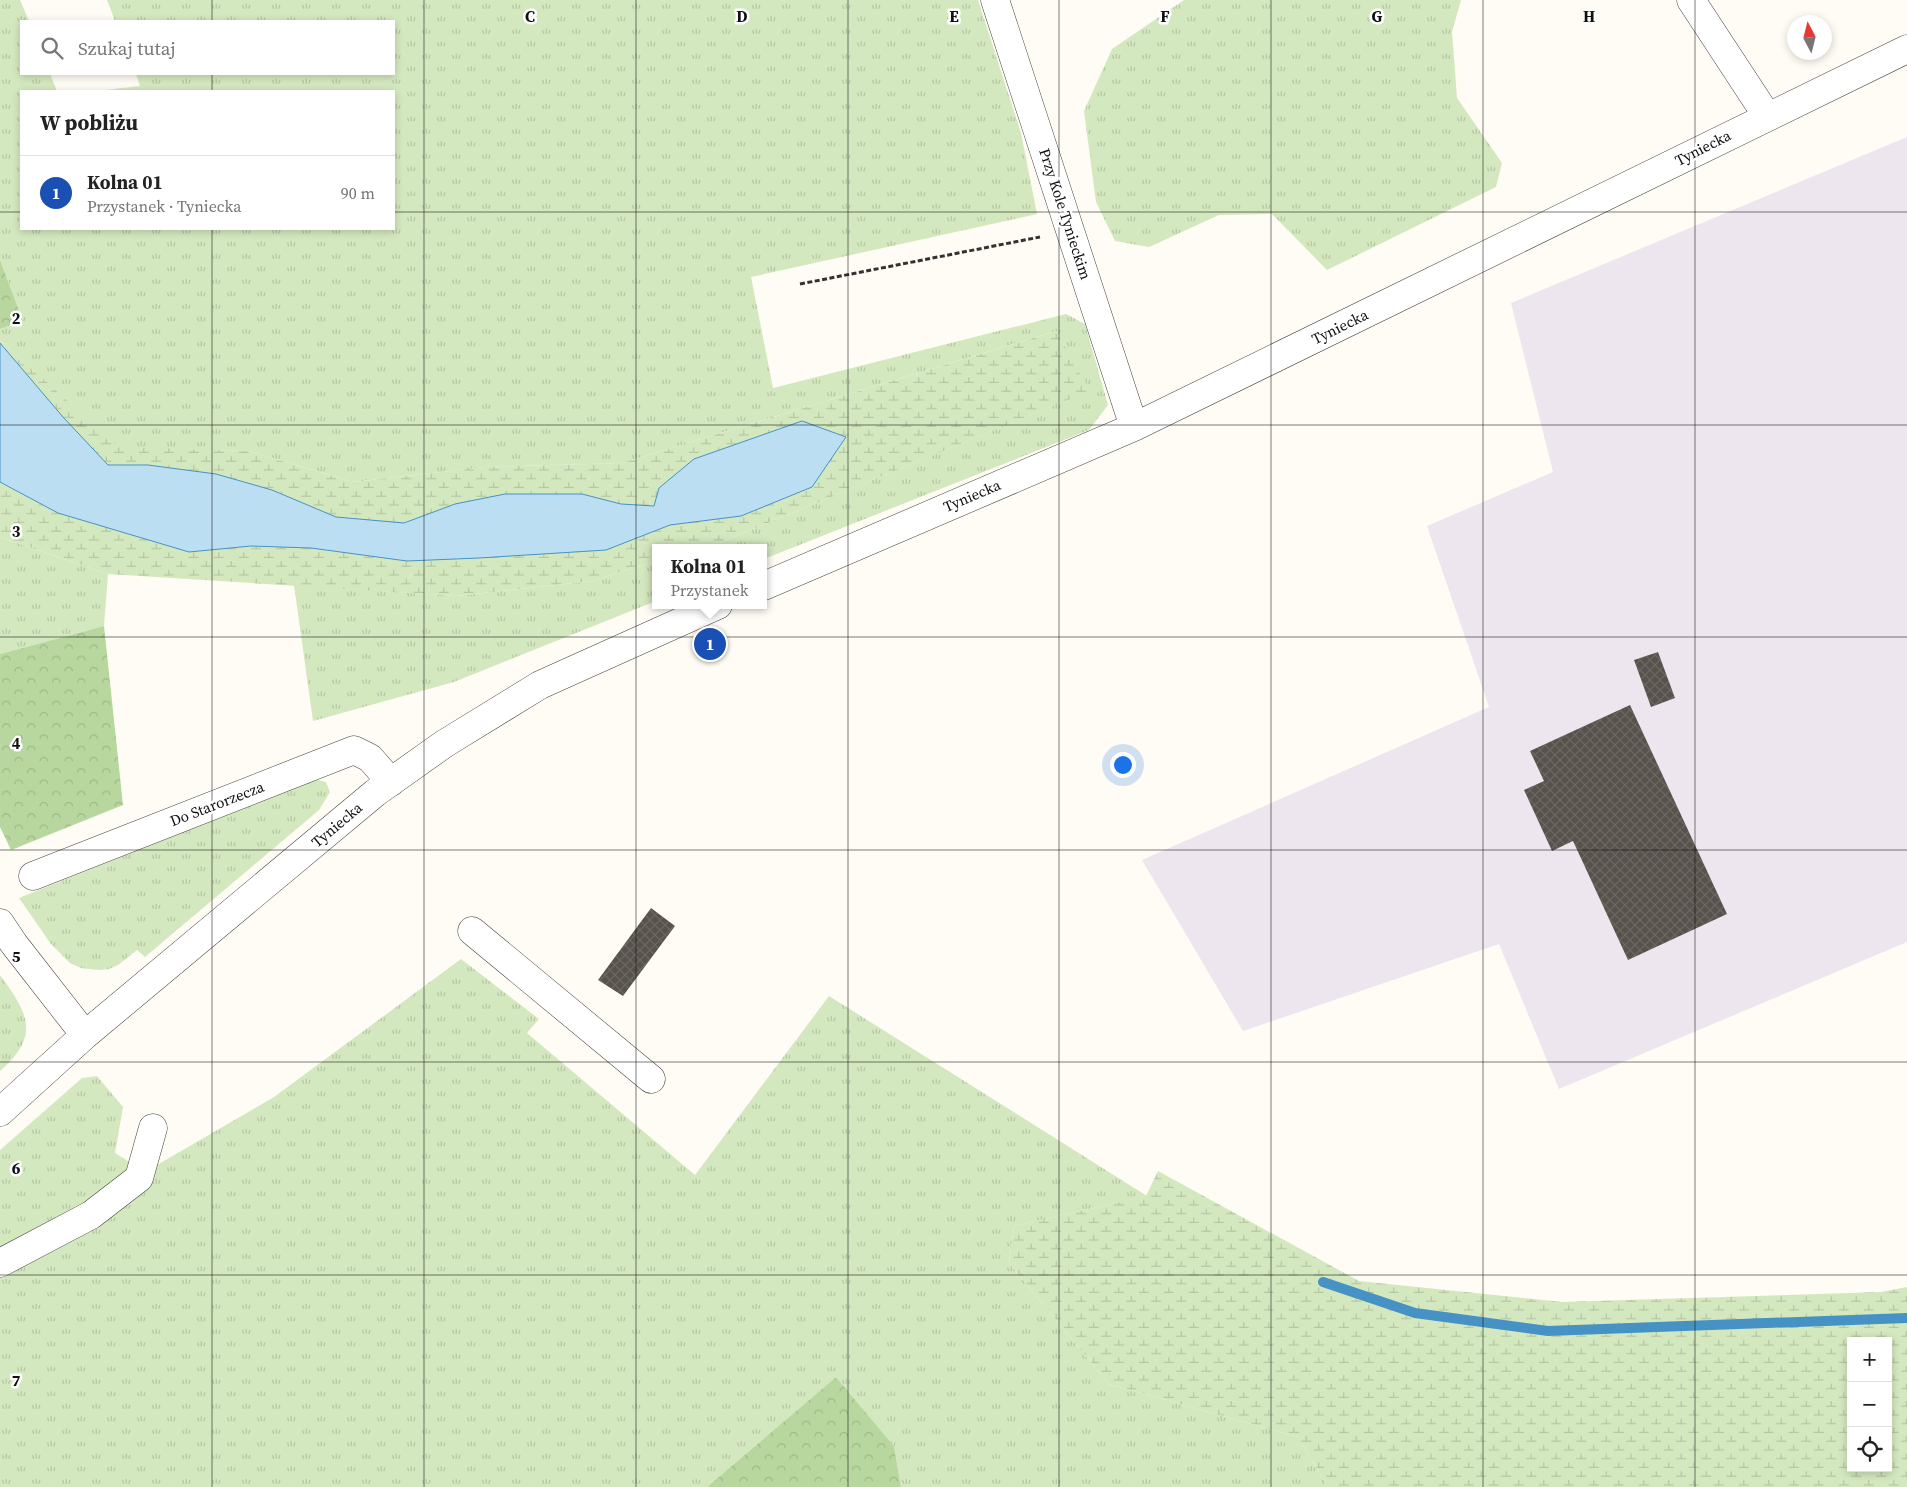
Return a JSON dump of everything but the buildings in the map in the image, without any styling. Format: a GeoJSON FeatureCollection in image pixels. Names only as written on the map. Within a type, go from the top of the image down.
{"type":"FeatureCollection","features":[{"type":"Feature","properties":{"kind":"street","name":"Przy Kole Tynieckim"},"geometry":{"type":"LineString","coordinates":[[995,0],[1134,428]]}},
{"type":"Feature","properties":{"kind":"street"},"geometry":{"type":"LineString","coordinates":[[1691,0],[1767,116]]}},
{"type":"Feature","properties":{"kind":"street","name":"Tyniecka"},"geometry":{"type":"LineString","coordinates":[[767,585],[1134,428],[1907,49]]}},
{"type":"Feature","properties":{"kind":"street","name":"Tyniecka"},"geometry":{"type":"LineString","coordinates":[[0,1112],[85,1035],[375,793],[444,744],[540,685],[709,609]]}},
{"type":"Feature","properties":{"kind":"street","name":"Do Starorzecza"},"geometry":{"type":"LineString","coordinates":[[33,876],[354,750],[370,758],[391,782]]}},
{"type":"Feature","properties":{"kind":"street"},"geometry":{"type":"LineString","coordinates":[[0,923],[14,944],[85,1035]]}},
{"type":"Feature","properties":{"kind":"street"},"geometry":{"type":"LineString","coordinates":[[472,931],[651,1079]]}},
{"type":"Feature","properties":{"kind":"street"},"geometry":{"type":"LineString","coordinates":[[0,1263],[91,1215],[139,1178],[153,1128]]}},
{"type":"Feature","properties":{"kind":"path"},"geometry":{"type":"LineString","coordinates":[[800,284],[1070,231]]}},
{"type":"Feature","properties":{"kind":"shaded area"},"geometry":{"type":"Polygon","coordinates":[[[1907,137],[1907,942],[1559,1089],[1499,944],[1243,1031],[1142,860],[1489,707],[1427,526],[1553,472],[1511,303],[1907,137]]]}},
{"type":"Feature","properties":{"kind":"green space"},"geometry":{"type":"Polygon","coordinates":[[[0,0],[20,0],[29,20],[20,20],[20,75],[50,75],[57,90],[20,90],[20,230],[395,230],[395,90],[106,90],[140,86],[136,75],[395,75],[395,20],[115,20],[107,0],[978,0],[1021,133],[1037,214],[751,277],[773,388],[1066,314],[1085,324],[1108,405],[1089,430],[767,558],[767,544],[713,544],[1089,391],[1056,331],[622,463],[486,467],[353,482],[248,451],[119,448],[0,340],[0,329],[23,321],[0,260],[0,0]]]}},
{"type":"Feature","properties":{"kind":"green space"},"geometry":{"type":"Polygon","coordinates":[[[1184,0],[1461,0],[1452,32],[1457,98],[1502,163],[1496,187],[1327,270],[1272,214],[1219,215],[1149,247],[1115,241],[1096,202],[1084,111],[1112,49],[1184,0]]]}},
{"type":"Feature","properties":{"kind":"green space"},"geometry":{"type":"Polygon","coordinates":[[[0,260],[23,321],[0,329],[0,260]]]}},
{"type":"Feature","properties":{"kind":"green space"},"geometry":{"type":"Polygon","coordinates":[[[1056,331],[1090,391],[713,544],[652,544],[652,562],[592,581],[456,596],[108,574],[0,537],[0,340],[119,447],[248,451],[353,482],[485,467],[622,463],[1056,331]]]}},
{"type":"Feature","properties":{"kind":"green space"},"geometry":{"type":"Polygon","coordinates":[[[0,537],[108,574],[104,626],[0,654],[0,537]]]}},
{"type":"Feature","properties":{"kind":"green space"},"geometry":{"type":"Polygon","coordinates":[[[652,562],[652,603],[454,682],[313,721],[294,585],[456,596],[592,581],[652,562]]]}},
{"type":"Feature","properties":{"kind":"green space"},"geometry":{"type":"Polygon","coordinates":[[[104,626],[123,805],[11,850],[0,827],[0,654],[104,626]]]}},
{"type":"Feature","properties":{"kind":"green space"},"geometry":{"type":"Polygon","coordinates":[[[315,779],[326,782],[330,792],[319,810],[145,957],[137,950],[118,965],[109,969],[99,970],[81,968],[70,963],[51,944],[19,898],[315,779]]]}},
{"type":"Feature","properties":{"kind":"green space"},"geometry":{"type":"Polygon","coordinates":[[[461,959],[539,1019],[527,1033],[695,1175],[829,996],[1147,1196],[1014,1226],[1009,1263],[1109,1384],[1298,1437],[1328,1487],[901,1487],[894,1446],[836,1377],[707,1487],[0,1487],[0,1150],[82,1078],[97,1076],[123,1107],[115,1153],[145,1172],[274,1097],[461,959]]]}},
{"type":"Feature","properties":{"kind":"green space"},"geometry":{"type":"Polygon","coordinates":[[[0,975],[23,1012],[26,1023],[26,1035],[22,1046],[0,1071],[0,975]]]}},
{"type":"Feature","properties":{"kind":"green space"},"geometry":{"type":"Polygon","coordinates":[[[1158,1171],[1359,1281],[1562,1302],[1881,1292],[1907,1287],[1907,1487],[1328,1487],[1298,1437],[1109,1384],[1009,1263],[1014,1226],[1146,1196],[1158,1171]]]}},
{"type":"Feature","properties":{"kind":"green space"},"geometry":{"type":"Polygon","coordinates":[[[836,1377],[894,1446],[901,1487],[707,1487],[836,1377]]]}},
{"type":"Feature","properties":{"kind":"water"},"geometry":{"type":"Polygon","coordinates":[[[0,343],[63,417],[108,465],[148,465],[216,474],[272,490],[336,517],[404,523],[455,504],[505,494],[582,494],[621,504],[654,506],[659,488],[694,459],[802,421],[846,437],[812,487],[741,516],[670,525],[606,550],[407,561],[311,548],[251,546],[189,552],[58,513],[0,482],[0,343]]]}},
{"type":"Feature","properties":{"kind":"waterway"},"geometry":{"type":"LineString","coordinates":[[1323,1282],[1415,1313],[1548,1331],[1907,1318]]}},
{"type":"Feature","properties":{"kind":"place","name":"Kolna 01"},"geometry":{"type":"Point","coordinates":[710,644]}}]}
